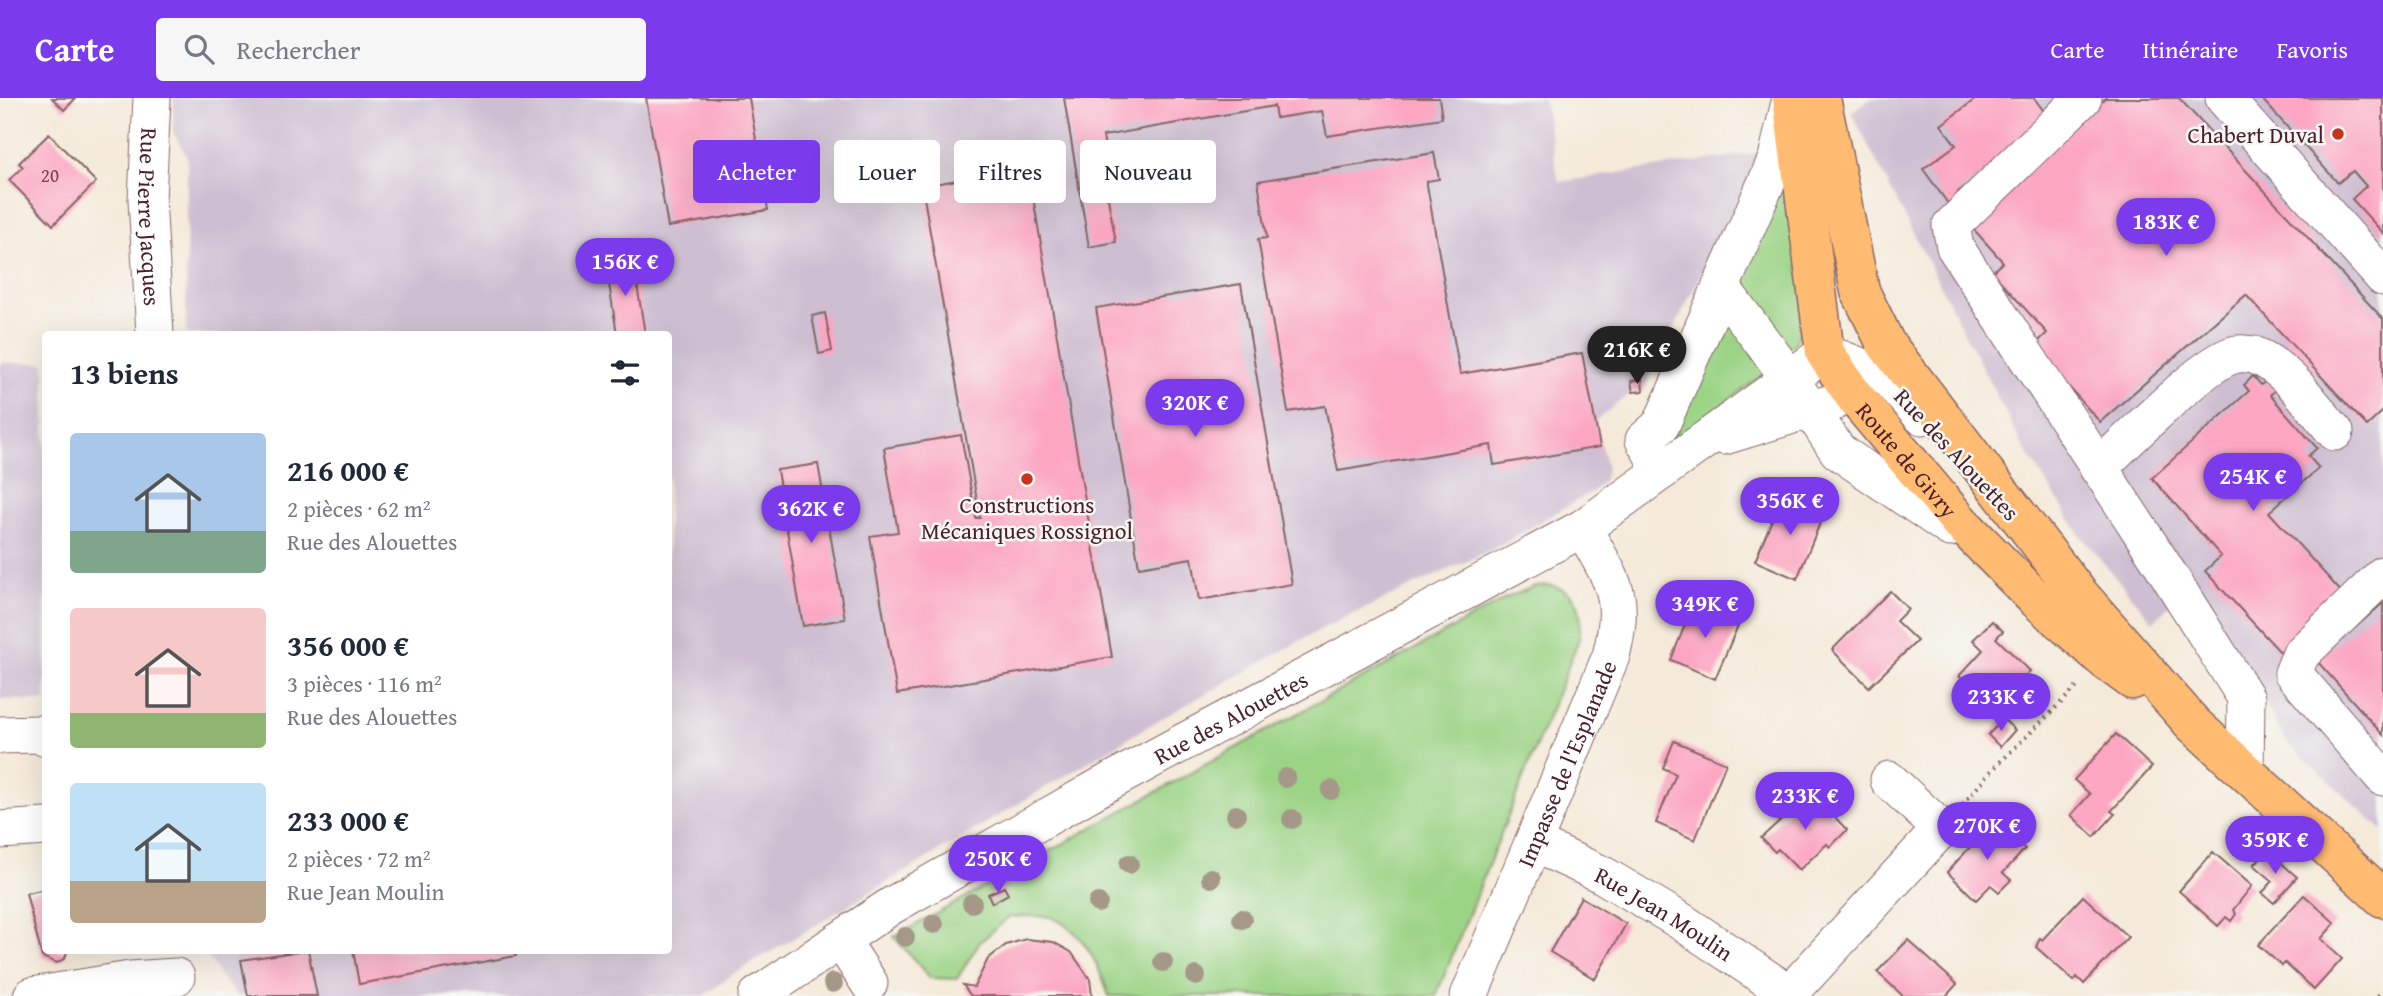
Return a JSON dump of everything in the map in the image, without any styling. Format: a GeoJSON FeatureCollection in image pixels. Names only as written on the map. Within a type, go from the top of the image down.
{"type":"FeatureCollection","features":[{"type":"Feature","properties":{"kind":"main road","name":"Route de Givry"},"geometry":{"type":"LineString","coordinates":[[1792,98],[1825,353],[1870,370],[2041,545],[2078,593],[2193,723],[2383,898]]}},
{"type":"Feature","properties":{"kind":"main road","name":"Route de Givry"},"geometry":{"type":"LineString","coordinates":[[1821,98],[1860,291],[1870,370],[1959,521],[2035,598],[2105,660],[2193,723]]}},
{"type":"Feature","properties":{"kind":"street","name":"Rue Pierre Jacques"},"geometry":{"type":"LineString","coordinates":[[152,98],[147,199],[155,331]]}},
{"type":"Feature","properties":{"kind":"street"},"geometry":{"type":"LineString","coordinates":[[1662,471],[1643,440],[1661,425],[1777,158],[1792,98]]}},
{"type":"Feature","properties":{"kind":"street"},"geometry":{"type":"LineString","coordinates":[[2083,98],[1951,226],[1955,247],[2246,698],[2245,771]]}},
{"type":"Feature","properties":{"kind":"street"},"geometry":{"type":"LineString","coordinates":[[2224,98],[2383,277]]}},
{"type":"Feature","properties":{"kind":"street"},"geometry":{"type":"LineString","coordinates":[[1721,287],[1788,376],[1838,451],[1950,528],[1959,521]]}},
{"type":"Feature","properties":{"kind":"street","name":"Rue des Alouettes"},"geometry":{"type":"LineString","coordinates":[[757,996],[891,906],[1100,787],[1583,528],[1703,442],[1788,376],[1825,353]]}},
{"type":"Feature","properties":{"kind":"street"},"geometry":{"type":"LineString","coordinates":[[2098,468],[2174,398],[2233,355],[2252,354],[2278,368],[2335,432]]}},
{"type":"Feature","properties":{"kind":"street","name":"Rue des Alouettes"},"geometry":{"type":"LineString","coordinates":[[1703,442],[1809,410],[1870,370]]}},
{"type":"Feature","properties":{"kind":"street","name":"Impasse de l'Esplanade"},"geometry":{"type":"LineString","coordinates":[[1469,996],[1611,656],[1620,622],[1616,590],[1583,528]]}},
{"type":"Feature","properties":{"kind":"street"},"geometry":{"type":"LineString","coordinates":[[2383,575],[2301,654],[2293,673],[2383,777]]}},
{"type":"Feature","properties":{"kind":"street"},"geometry":{"type":"LineString","coordinates":[[0,735],[42,735]]}},
{"type":"Feature","properties":{"kind":"street"},"geometry":{"type":"LineString","coordinates":[[1889,779],[1941,829]]}},
{"type":"Feature","properties":{"kind":"street"},"geometry":{"type":"LineString","coordinates":[[0,830],[42,827]]}},
{"type":"Feature","properties":{"kind":"street","name":"Rue Jean Moulin"},"geometry":{"type":"LineString","coordinates":[[1533,843],[1614,881],[1679,920],[1792,995],[1941,829]]}},
{"type":"Feature","properties":{"kind":"street"},"geometry":{"type":"LineString","coordinates":[[841,940],[869,983]]}},
{"type":"Feature","properties":{"kind":"street"},"geometry":{"type":"LineString","coordinates":[[32,996],[122,965],[178,968]]}},
{"type":"Feature","properties":{"kind":"path"},"geometry":{"type":"LineString","coordinates":[[1941,829],[1996,766],[2105,660]]}},
{"type":"Feature","properties":{"kind":"path"},"geometry":{"type":"LineString","coordinates":[[2378,996],[2383,990]]}},
{"type":"Feature","properties":{"kind":"shaded area"},"geometry":{"type":"Polygon","coordinates":[[[174,98],[1543,98],[1559,182],[1762,152],[1643,391],[1632,392],[1595,421],[1607,468],[1603,481],[1593,491],[1499,546],[1323,628],[1150,725],[732,975],[703,996],[237,996],[219,975],[206,954],[672,954],[672,331],[186,331],[187,156],[173,132],[174,98]]]}},
{"type":"Feature","properties":{"kind":"shaded area"},"geometry":{"type":"Polygon","coordinates":[[[1872,98],[2383,98],[2383,831],[2285,740],[2196,581],[2153,622],[2081,536],[2021,443],[1851,112],[1872,98]]]}},
{"type":"Feature","properties":{"kind":"shaded area"},"geometry":{"type":"Polygon","coordinates":[[[0,363],[42,363],[42,701],[0,699],[0,363]]]}},
{"type":"Feature","properties":{"kind":"green space"},"geometry":{"type":"Polygon","coordinates":[[[1783,150],[1803,297],[1802,325],[1795,344],[1788,348],[1730,284],[1783,150]]]}},
{"type":"Feature","properties":{"kind":"green space"},"geometry":{"type":"Polygon","coordinates":[[[1721,302],[1772,368],[1684,433],[1662,437],[1721,302]]]}},
{"type":"Feature","properties":{"kind":"green space"},"geometry":{"type":"Polygon","coordinates":[[[1550,585],[1568,592],[1578,604],[1581,620],[1579,639],[1436,996],[1109,996],[1101,973],[1082,941],[1064,924],[1043,916],[1009,917],[979,943],[957,979],[930,978],[894,937],[1507,598],[1535,586],[1550,585]]]}},
{"type":"Feature","properties":{"kind":"building"},"geometry":{"type":"Polygon","coordinates":[[[52,98],[76,98],[64,110],[52,98]]]}},
{"type":"Feature","properties":{"kind":"building"},"geometry":{"type":"Polygon","coordinates":[[[646,98],[749,98],[756,140],[693,140],[693,203],[767,203],[768,210],[668,227],[646,98]]]}},
{"type":"Feature","properties":{"kind":"building"},"geometry":{"type":"Polygon","coordinates":[[[1064,98],[1439,98],[1442,118],[1327,136],[1322,111],[1276,118],[1274,106],[1103,136],[1104,140],[1080,140],[1080,193],[1064,98]]]}},
{"type":"Feature","properties":{"kind":"building"},"geometry":{"type":"Polygon","coordinates":[[[1977,98],[2034,98],[2052,122],[1958,192],[1964,200],[1952,209],[1923,169],[1956,145],[1941,125],[1977,98]]]}},
{"type":"Feature","properties":{"kind":"building"},"geometry":{"type":"Polygon","coordinates":[[[2105,98],[2179,98],[2383,319],[2383,411],[2367,426],[2246,295],[2100,422],[2033,347],[2047,333],[1992,272],[2003,262],[1968,223],[2105,98]]]}},
{"type":"Feature","properties":{"kind":"building","name":"Chabert Duval"},"geometry":{"type":"Polygon","coordinates":[[[2261,98],[2383,98],[2383,233],[2352,199],[2366,186],[2353,171],[2338,183],[2261,98]]]}},
{"type":"Feature","properties":{"kind":"building"},"geometry":{"type":"Polygon","coordinates":[[[49,134],[96,182],[53,225],[9,180],[23,167],[19,163],[49,134]]]}},
{"type":"Feature","properties":{"kind":"building"},"geometry":{"type":"Polygon","coordinates":[[[1434,153],[1439,179],[1427,181],[1427,185],[1460,374],[1582,353],[1600,447],[1494,465],[1491,445],[1338,471],[1325,406],[1288,412],[1258,239],[1267,238],[1258,181],[1434,153]]]}},
{"type":"Feature","properties":{"kind":"building","name":"Constructions Mécaniques Rossignol"},"geometry":{"type":"Polygon","coordinates":[[[954,181],[954,203],[1034,203],[1112,657],[897,694],[870,536],[898,532],[884,448],[961,435],[976,518],[980,518],[925,203],[940,203],[940,183],[954,181]]]}},
{"type":"Feature","properties":{"kind":"building"},"geometry":{"type":"Polygon","coordinates":[[[1082,203],[1109,203],[1116,242],[1089,247],[1082,203]]]}},
{"type":"Feature","properties":{"kind":"building"},"geometry":{"type":"Polygon","coordinates":[[[633,260],[645,331],[617,331],[606,265],[633,260]]]}},
{"type":"Feature","properties":{"kind":"building"},"geometry":{"type":"Polygon","coordinates":[[[1241,284],[1292,584],[1199,600],[1192,558],[1139,567],[1096,308],[1241,284]]]}},
{"type":"Feature","properties":{"kind":"building"},"geometry":{"type":"Polygon","coordinates":[[[825,313],[832,351],[819,354],[812,316],[825,313]]]}},
{"type":"Feature","properties":{"kind":"building"},"geometry":{"type":"Polygon","coordinates":[[[2253,376],[2261,385],[2266,381],[2275,390],[2270,395],[2317,448],[2308,456],[2319,468],[2269,512],[2344,595],[2281,653],[2205,571],[2221,556],[2152,478],[2249,391],[2244,385],[2253,376]]]}},
{"type":"Feature","properties":{"kind":"building"},"geometry":{"type":"Polygon","coordinates":[[[1642,379],[1643,391],[1633,392],[1631,381],[1642,379]]]}},
{"type":"Feature","properties":{"kind":"building"},"geometry":{"type":"Polygon","coordinates":[[[818,464],[845,619],[803,626],[777,470],[818,464]]]}},
{"type":"Feature","properties":{"kind":"building"},"geometry":{"type":"Polygon","coordinates":[[[1782,495],[1825,511],[1797,579],[1755,561],[1782,495]]]}},
{"type":"Feature","properties":{"kind":"building"},"geometry":{"type":"Polygon","coordinates":[[[1890,591],[1908,609],[1896,621],[1917,641],[1869,687],[1832,650],[1890,591]]]}},
{"type":"Feature","properties":{"kind":"building"},"geometry":{"type":"Polygon","coordinates":[[[1694,602],[1740,621],[1715,679],[1671,660],[1694,602]]]}},
{"type":"Feature","properties":{"kind":"building"},"geometry":{"type":"Polygon","coordinates":[[[2383,603],[2383,735],[2317,661],[2383,603]]]}},
{"type":"Feature","properties":{"kind":"building"},"geometry":{"type":"Polygon","coordinates":[[[1992,621],[2003,631],[1996,638],[2030,671],[1993,709],[1959,676],[1983,650],[1973,640],[1992,621]]]}},
{"type":"Feature","properties":{"kind":"building"},"geometry":{"type":"Polygon","coordinates":[[[2003,719],[2015,730],[2000,747],[1988,735],[2003,719]]]}},
{"type":"Feature","properties":{"kind":"building"},"geometry":{"type":"Polygon","coordinates":[[[2116,734],[2152,767],[2111,811],[2115,814],[2094,837],[2071,815],[2090,794],[2074,780],[2116,734]]]}},
{"type":"Feature","properties":{"kind":"building"},"geometry":{"type":"Polygon","coordinates":[[[1674,741],[1726,763],[1695,840],[1656,823],[1676,774],[1663,768],[1674,741]]]}},
{"type":"Feature","properties":{"kind":"building"},"geometry":{"type":"Polygon","coordinates":[[[1811,792],[1847,830],[1830,847],[1827,844],[1799,870],[1778,849],[1775,852],[1761,838],[1811,792]]]}},
{"type":"Feature","properties":{"kind":"building"},"geometry":{"type":"Polygon","coordinates":[[[1995,820],[2025,849],[2003,873],[2011,880],[1999,892],[1991,885],[1976,900],[1947,872],[1995,820]]]}},
{"type":"Feature","properties":{"kind":"building"},"geometry":{"type":"Polygon","coordinates":[[[2267,850],[2297,877],[2274,903],[2262,893],[2273,881],[2254,865],[2267,850]]]}},
{"type":"Feature","properties":{"kind":"building"},"geometry":{"type":"Polygon","coordinates":[[[2213,852],[2252,886],[2233,910],[2236,914],[2231,921],[2226,917],[2218,926],[2179,891],[2213,852]]]}},
{"type":"Feature","properties":{"kind":"building"},"geometry":{"type":"Polygon","coordinates":[[[1004,887],[1008,894],[992,903],[988,894],[1004,887]]]}},
{"type":"Feature","properties":{"kind":"building"},"geometry":{"type":"Polygon","coordinates":[[[42,890],[42,954],[66,954],[57,963],[42,957],[26,893],[42,890]]]}},
{"type":"Feature","properties":{"kind":"building"},"geometry":{"type":"Polygon","coordinates":[[[2304,895],[2335,923],[2321,939],[2342,959],[2314,990],[2285,963],[2282,966],[2258,945],[2304,895]]]}},
{"type":"Feature","properties":{"kind":"building"},"geometry":{"type":"Polygon","coordinates":[[[2083,896],[2128,937],[2084,984],[2077,977],[2074,981],[2036,947],[2040,938],[2042,940],[2083,896]]]}},
{"type":"Feature","properties":{"kind":"building"},"geometry":{"type":"Polygon","coordinates":[[[1581,897],[1626,924],[1595,979],[1550,952],[1581,897]]]}},
{"type":"Feature","properties":{"kind":"building"},"geometry":{"type":"Polygon","coordinates":[[[1026,939],[1053,942],[1071,952],[1090,979],[1092,996],[971,996],[963,985],[974,987],[988,959],[1006,945],[1026,939]]]}},
{"type":"Feature","properties":{"kind":"building"},"geometry":{"type":"Polygon","coordinates":[[[1908,940],[1957,984],[1946,996],[1903,996],[1877,972],[1908,940]]]}},
{"type":"Feature","properties":{"kind":"building"},"geometry":{"type":"Polygon","coordinates":[[[281,954],[309,954],[317,996],[248,996],[241,960],[281,954]]]}},
{"type":"Feature","properties":{"kind":"building"},"geometry":{"type":"Polygon","coordinates":[[[354,954],[516,954],[516,956],[359,984],[354,954]]]}},
{"type":"Feature","properties":{"kind":"place","name":"Chabert Duval"},"geometry":{"type":"Point","coordinates":[2338,134]}},
{"type":"Feature","properties":{"kind":"place","name":"Constructions Mécaniques Rossignol"},"geometry":{"type":"Point","coordinates":[1027,479]}}]}
